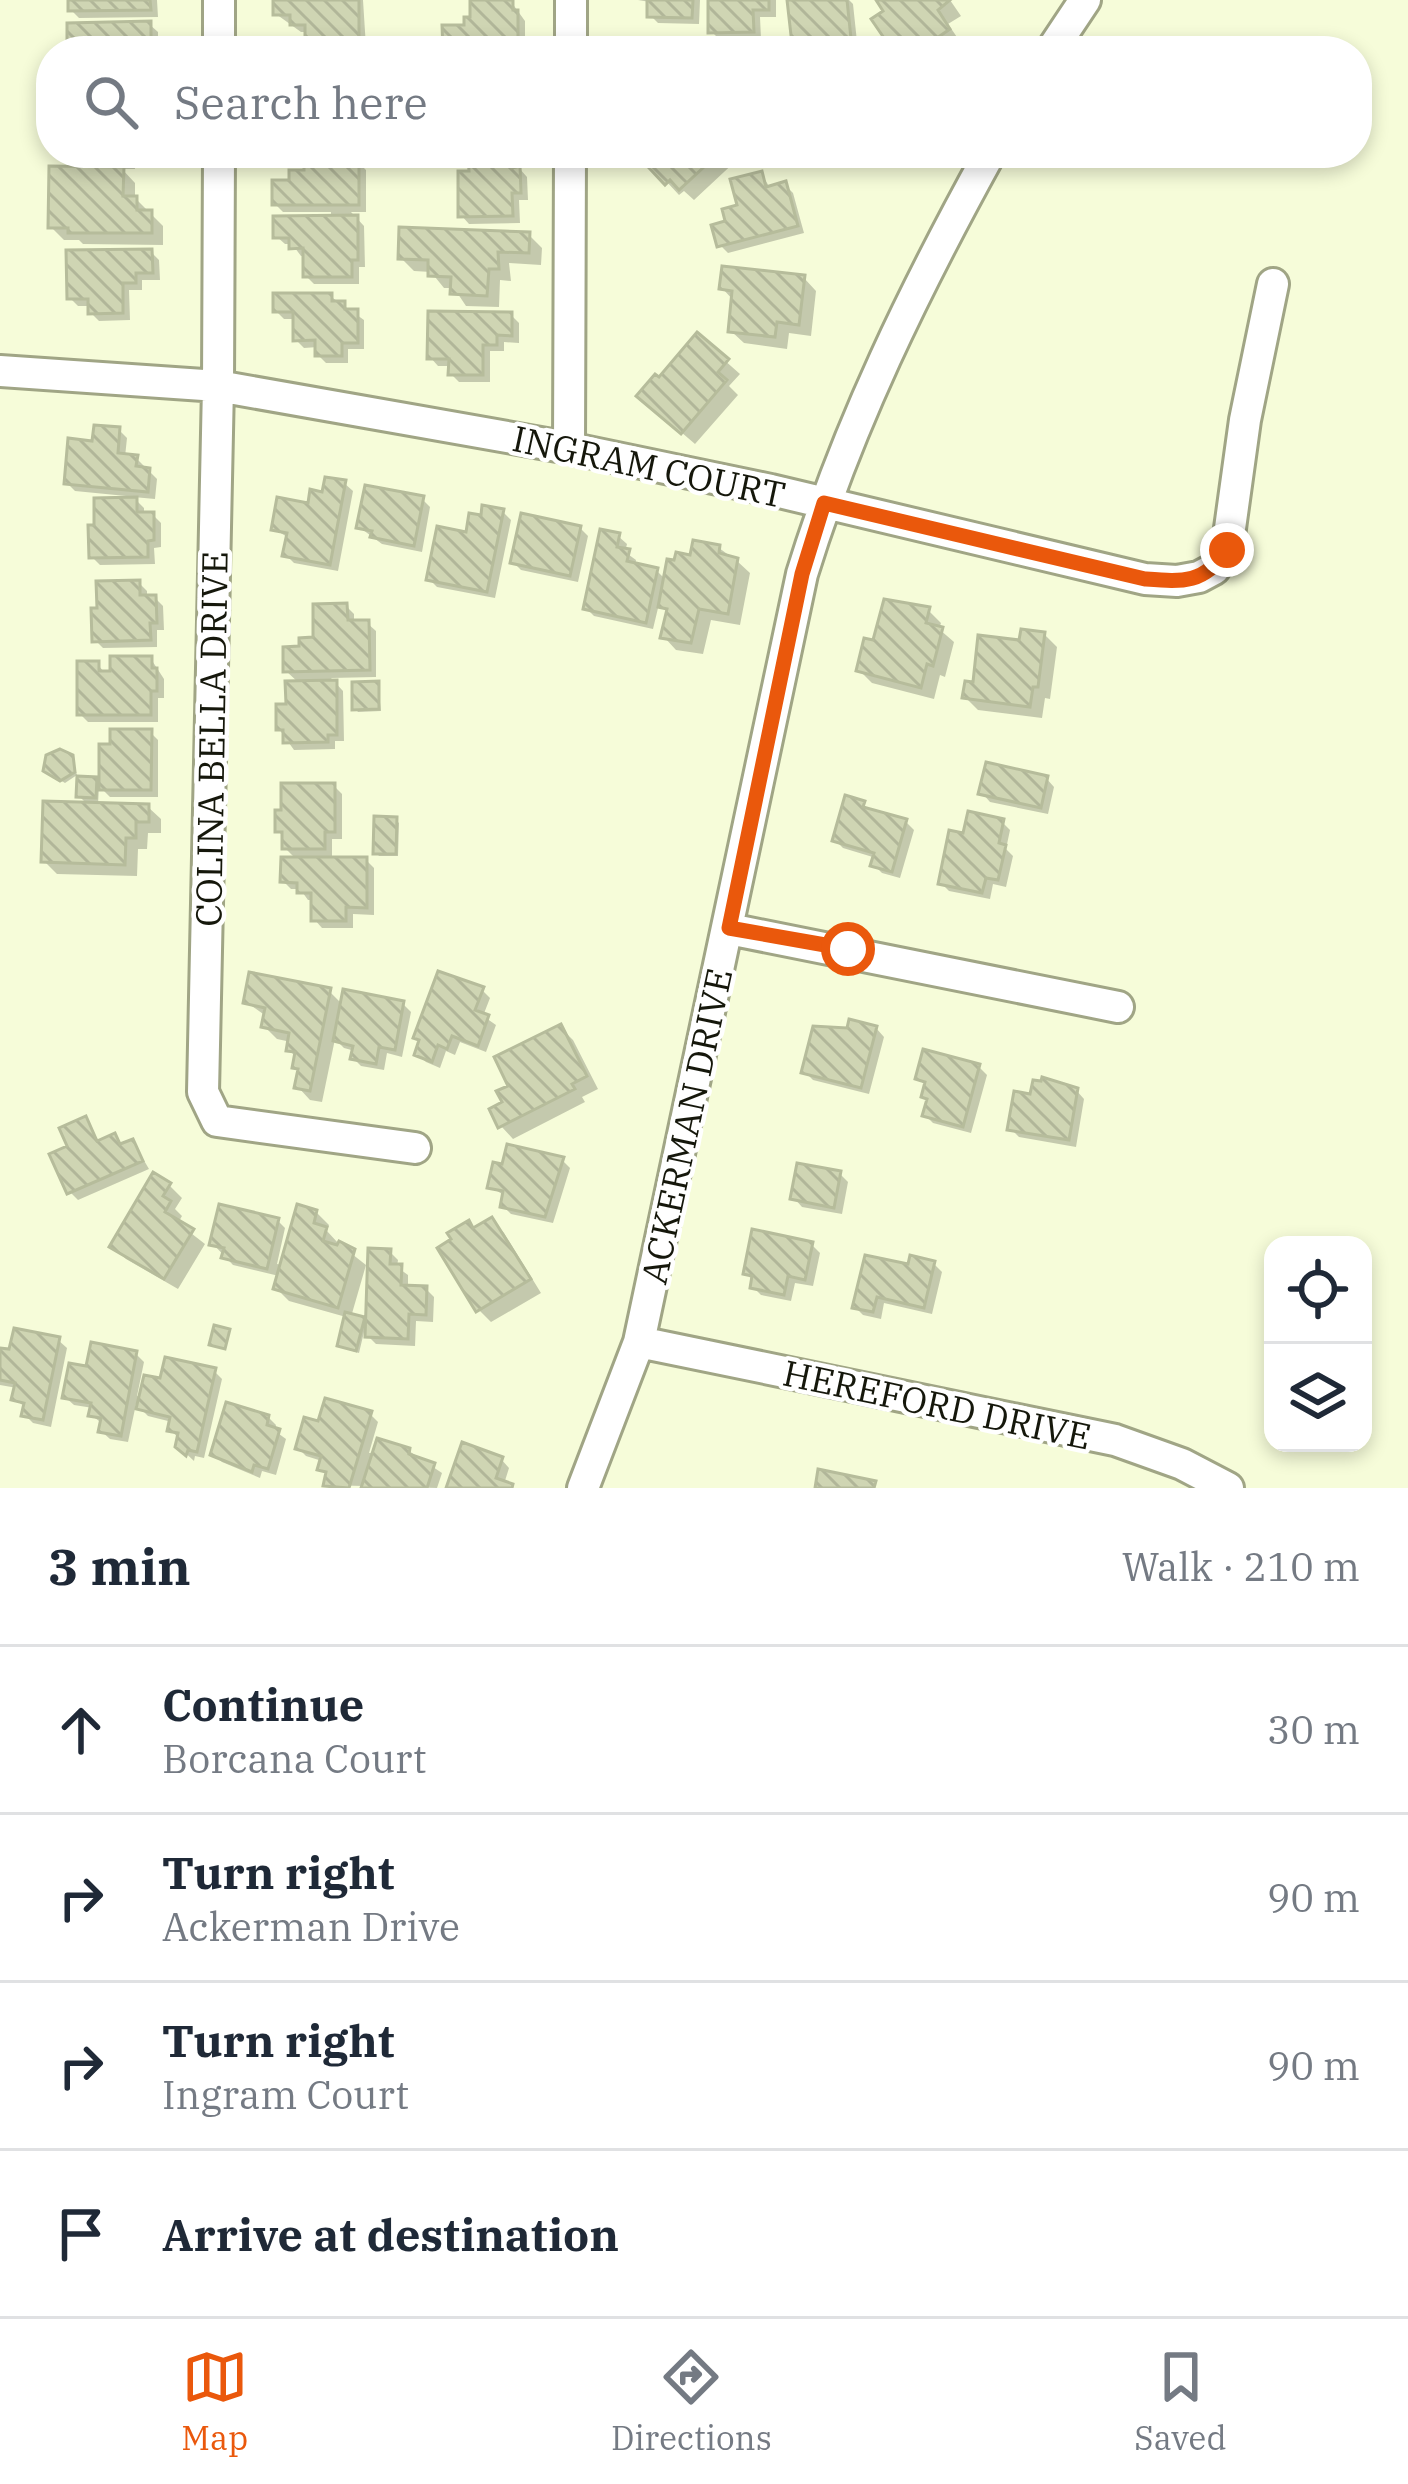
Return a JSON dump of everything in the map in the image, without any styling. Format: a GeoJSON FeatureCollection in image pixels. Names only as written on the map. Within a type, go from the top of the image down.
{"type":"FeatureCollection","features":[{"type":"Feature","properties":{"kind":"street"},"geometry":{"type":"LineString","coordinates":[[219,0],[219,36]]}},
{"type":"Feature","properties":{"kind":"street"},"geometry":{"type":"LineString","coordinates":[[571,0],[571,36]]}},
{"type":"Feature","properties":{"kind":"street"},"geometry":{"type":"LineString","coordinates":[[1061,36],[1085,0]]}},
{"type":"Feature","properties":{"kind":"street","name":"COLINA BELLA DRIVE"},"geometry":{"type":"LineString","coordinates":[[219,168],[203,1092],[217,1121],[415,1148]]}},
{"type":"Feature","properties":{"kind":"street"},"geometry":{"type":"LineString","coordinates":[[569,448],[570,168]]}},
{"type":"Feature","properties":{"kind":"street","name":"ACKERMAN DRIVE"},"geometry":{"type":"LineString","coordinates":[[583,1488],[639,1342],[802,574],[824,503],[903,316],[982,168]]}},
{"type":"Feature","properties":{"kind":"street","name":"INGRAM COURT"},"geometry":{"type":"LineString","coordinates":[[0,370],[218,386],[569,448],[1145,579],[1177,581],[1214,569],[1227,550],[1245,420],[1273,284]]}},
{"type":"Feature","properties":{"kind":"street"},"geometry":{"type":"LineString","coordinates":[[729,928],[1118,1006]]}},
{"type":"Feature","properties":{"kind":"street","name":"HEREFORD DRIVE"},"geometry":{"type":"LineString","coordinates":[[639,1342],[1115,1440],[1182,1464],[1228,1488]]}},
{"type":"Feature","properties":{"kind":"building"},"geometry":{"type":"Polygon","coordinates":[[[68,0],[150,0],[151,10],[68,11],[68,0]]]}},
{"type":"Feature","properties":{"kind":"building"},"geometry":{"type":"Polygon","coordinates":[[[273,0],[359,0],[359,36],[305,36],[305,25],[290,25],[290,15],[273,15],[273,0]]]}},
{"type":"Feature","properties":{"kind":"building"},"geometry":{"type":"Polygon","coordinates":[[[470,0],[513,0],[518,36],[442,36],[442,25],[464,25],[464,17],[470,17],[470,0]]]}},
{"type":"Feature","properties":{"kind":"building"},"geometry":{"type":"Polygon","coordinates":[[[647,0],[693,0],[692,18],[647,17],[647,0]]]}},
{"type":"Feature","properties":{"kind":"building"},"geometry":{"type":"Polygon","coordinates":[[[708,0],[769,0],[769,10],[753,10],[754,32],[708,33],[708,0]]]}},
{"type":"Feature","properties":{"kind":"building"},"geometry":{"type":"Polygon","coordinates":[[[787,0],[847,0],[851,36],[791,36],[787,0]]]}},
{"type":"Feature","properties":{"kind":"building"},"geometry":{"type":"Polygon","coordinates":[[[876,0],[950,0],[938,10],[950,29],[940,36],[883,36],[871,19],[883,11],[876,0]]]}},
{"type":"Feature","properties":{"kind":"building"},"geometry":{"type":"Polygon","coordinates":[[[151,21],[151,36],[67,36],[67,23],[151,21]]]}},
{"type":"Feature","properties":{"kind":"building"},"geometry":{"type":"Polygon","coordinates":[[[49,168],[124,168],[123,196],[137,196],[137,210],[152,210],[152,233],[68,233],[68,228],[48,228],[49,168]]]}},
{"type":"Feature","properties":{"kind":"building"},"geometry":{"type":"Polygon","coordinates":[[[359,168],[359,205],[272,205],[272,180],[289,180],[289,170],[359,168]]]}},
{"type":"Feature","properties":{"kind":"building"},"geometry":{"type":"Polygon","coordinates":[[[520,168],[521,193],[512,193],[513,216],[458,217],[458,171],[520,168]]]}},
{"type":"Feature","properties":{"kind":"building"},"geometry":{"type":"Polygon","coordinates":[[[649,168],[703,168],[679,190],[670,180],[665,185],[649,168]]]}},
{"type":"Feature","properties":{"kind":"building"},"geometry":{"type":"Polygon","coordinates":[[[762,171],[766,187],[786,181],[798,226],[717,247],[711,225],[725,221],[722,209],[737,205],[730,179],[762,171]]]}},
{"type":"Feature","properties":{"kind":"building"},"geometry":{"type":"Polygon","coordinates":[[[358,215],[358,260],[352,260],[352,277],[303,277],[303,248],[289,249],[289,238],[273,238],[273,216],[358,215]]]}},
{"type":"Feature","properties":{"kind":"building"},"geometry":{"type":"Polygon","coordinates":[[[399,227],[530,232],[529,253],[498,252],[499,269],[489,269],[487,296],[450,294],[451,277],[428,276],[428,260],[398,259],[399,227]]]}},
{"type":"Feature","properties":{"kind":"building"},"geometry":{"type":"Polygon","coordinates":[[[152,249],[153,273],[136,273],[136,283],[123,283],[123,313],[88,314],[88,299],[67,299],[66,250],[152,249]]]}},
{"type":"Feature","properties":{"kind":"building"},"geometry":{"type":"Polygon","coordinates":[[[722,266],[805,275],[799,325],[777,322],[775,337],[728,332],[732,291],[719,289],[722,266]]]}},
{"type":"Feature","properties":{"kind":"building"},"geometry":{"type":"Polygon","coordinates":[[[273,293],[332,293],[332,301],[345,301],[345,309],[358,309],[358,343],[342,343],[342,356],[315,356],[315,340],[293,341],[293,312],[273,312],[273,293]]]}},
{"type":"Feature","properties":{"kind":"building"},"geometry":{"type":"Polygon","coordinates":[[[428,311],[512,312],[512,336],[497,335],[497,345],[483,345],[483,375],[448,375],[449,359],[427,359],[428,311]]]}},
{"type":"Feature","properties":{"kind":"building"},"geometry":{"type":"Polygon","coordinates":[[[697,332],[729,359],[718,372],[727,380],[681,434],[636,396],[697,332]]]}},
{"type":"Feature","properties":{"kind":"building"},"geometry":{"type":"Polygon","coordinates":[[[94,425],[120,427],[118,453],[138,455],[136,466],[150,468],[148,492],[64,484],[68,438],[92,441],[94,425]]]}},
{"type":"Feature","properties":{"kind":"building"},"geometry":{"type":"Polygon","coordinates":[[[325,477],[346,480],[330,565],[282,556],[287,533],[271,530],[277,497],[308,503],[310,489],[322,492],[325,477]]]}},
{"type":"Feature","properties":{"kind":"building"},"geometry":{"type":"Polygon","coordinates":[[[365,485],[424,496],[414,546],[370,537],[372,531],[356,528],[365,485]]]}},
{"type":"Feature","properties":{"kind":"building"},"geometry":{"type":"Polygon","coordinates":[[[137,497],[137,512],[154,512],[154,540],[148,541],[148,557],[89,558],[88,525],[94,525],[94,498],[137,497]]]}},
{"type":"Feature","properties":{"kind":"building"},"geometry":{"type":"Polygon","coordinates":[[[482,505],[504,509],[487,592],[426,580],[437,526],[466,532],[469,513],[481,515],[482,505]]]}},
{"type":"Feature","properties":{"kind":"building"},"geometry":{"type":"Polygon","coordinates":[[[521,513],[581,526],[570,576],[510,563],[521,513]]]}},
{"type":"Feature","properties":{"kind":"building"},"geometry":{"type":"Polygon","coordinates":[[[600,529],[620,533],[617,547],[630,549],[627,561],[658,568],[646,623],[583,609],[600,529]]]}},
{"type":"Feature","properties":{"kind":"building"},"geometry":{"type":"Polygon","coordinates":[[[693,540],[720,545],[719,553],[738,558],[728,614],[699,609],[691,643],[660,638],[667,609],[658,607],[667,559],[674,560],[676,552],[690,555],[693,540]]]}},
{"type":"Feature","properties":{"kind":"building"},"geometry":{"type":"Polygon","coordinates":[[[140,580],[140,595],[156,595],[157,623],[150,623],[151,640],[92,642],[96,581],[140,580]]]}},
{"type":"Feature","properties":{"kind":"building"},"geometry":{"type":"Polygon","coordinates":[[[884,599],[930,607],[926,623],[943,627],[933,666],[927,664],[921,688],[856,671],[864,638],[873,640],[884,599]]]}},
{"type":"Feature","properties":{"kind":"building"},"geometry":{"type":"Polygon","coordinates":[[[347,603],[348,620],[369,620],[370,670],[283,672],[283,647],[299,646],[299,638],[313,637],[313,604],[347,603]]]}},
{"type":"Feature","properties":{"kind":"building"},"geometry":{"type":"Polygon","coordinates":[[[1021,629],[1045,632],[1038,687],[1033,687],[1030,707],[962,698],[965,681],[973,682],[978,635],[1019,640],[1021,629]]]}},
{"type":"Feature","properties":{"kind":"building"},"geometry":{"type":"Polygon","coordinates":[[[110,656],[152,656],[157,691],[151,691],[151,715],[77,715],[77,661],[99,661],[99,671],[110,671],[110,656]]]}},
{"type":"Feature","properties":{"kind":"building"},"geometry":{"type":"Polygon","coordinates":[[[337,680],[337,735],[328,735],[328,742],[283,743],[283,730],[276,730],[276,704],[286,704],[285,681],[337,680]]]}},
{"type":"Feature","properties":{"kind":"building"},"geometry":{"type":"Polygon","coordinates":[[[379,681],[379,709],[352,710],[352,682],[379,681]]]}},
{"type":"Feature","properties":{"kind":"building"},"geometry":{"type":"Polygon","coordinates":[[[110,729],[152,729],[151,790],[99,790],[99,744],[110,744],[110,729]]]}},
{"type":"Feature","properties":{"kind":"building"},"geometry":{"type":"Polygon","coordinates":[[[60,749],[73,755],[75,772],[60,781],[43,771],[46,755],[60,749]]]}},
{"type":"Feature","properties":{"kind":"building"},"geometry":{"type":"Polygon","coordinates":[[[986,762],[1048,776],[1041,808],[978,794],[986,762]]]}},
{"type":"Feature","properties":{"kind":"building"},"geometry":{"type":"Polygon","coordinates":[[[77,776],[97,777],[96,798],[76,797],[77,776]]]}},
{"type":"Feature","properties":{"kind":"building"},"geometry":{"type":"Polygon","coordinates":[[[281,783],[335,783],[335,832],[325,832],[325,849],[282,849],[282,832],[275,832],[281,783]]]}},
{"type":"Feature","properties":{"kind":"building"},"geometry":{"type":"Polygon","coordinates":[[[845,795],[865,801],[863,807],[907,819],[892,872],[870,866],[874,853],[832,841],[845,795]]]}},
{"type":"Feature","properties":{"kind":"building"},"geometry":{"type":"Polygon","coordinates":[[[43,801],[149,804],[149,822],[136,822],[136,838],[126,838],[125,865],[41,862],[43,801]]]}},
{"type":"Feature","properties":{"kind":"building"},"geometry":{"type":"Polygon","coordinates":[[[968,811],[1004,819],[999,843],[1006,845],[998,880],[986,878],[982,893],[938,884],[949,830],[963,833],[968,811]]]}},
{"type":"Feature","properties":{"kind":"building"},"geometry":{"type":"Polygon","coordinates":[[[374,816],[397,817],[396,854],[373,854],[374,816]]]}},
{"type":"Feature","properties":{"kind":"building"},"geometry":{"type":"Polygon","coordinates":[[[281,857],[367,857],[367,908],[346,907],[346,921],[311,921],[311,893],[297,893],[297,883],[280,882],[281,857]]]}},
{"type":"Feature","properties":{"kind":"building"},"geometry":{"type":"Polygon","coordinates":[[[438,971],[484,987],[475,1010],[489,1015],[478,1046],[452,1036],[447,1049],[438,1045],[432,1062],[414,1055],[419,1040],[413,1038],[438,971]]]}},
{"type":"Feature","properties":{"kind":"building"},"geometry":{"type":"Polygon","coordinates":[[[249,972],[331,988],[310,1091],[294,1088],[298,1069],[292,1068],[295,1052],[286,1051],[289,1033],[261,1027],[265,1008],[243,1003],[249,972]]]}},
{"type":"Feature","properties":{"kind":"building"},"geometry":{"type":"Polygon","coordinates":[[[343,989],[404,1001],[395,1050],[379,1047],[376,1064],[350,1059],[353,1046],[333,1041],[343,989]]]}},
{"type":"Feature","properties":{"kind":"building"},"geometry":{"type":"Polygon","coordinates":[[[849,1019],[877,1026],[861,1088],[801,1073],[813,1026],[847,1028],[849,1019]]]}},
{"type":"Feature","properties":{"kind":"building"},"geometry":{"type":"Polygon","coordinates":[[[561,1024],[587,1076],[572,1084],[575,1089],[498,1128],[489,1109],[502,1102],[496,1091],[508,1086],[494,1057],[561,1024]]]}},
{"type":"Feature","properties":{"kind":"building"},"geometry":{"type":"Polygon","coordinates":[[[923,1049],[980,1064],[963,1127],[922,1116],[925,1082],[915,1079],[923,1049]]]}},
{"type":"Feature","properties":{"kind":"building"},"geometry":{"type":"Polygon","coordinates":[[[1042,1077],[1078,1088],[1069,1140],[1007,1130],[1014,1091],[1030,1094],[1033,1080],[1042,1077]]]}},
{"type":"Feature","properties":{"kind":"building"},"geometry":{"type":"Polygon","coordinates":[[[86,1116],[97,1141],[115,1133],[120,1144],[133,1139],[143,1161],[67,1194],[49,1154],[67,1146],[59,1128],[86,1116]]]}},
{"type":"Feature","properties":{"kind":"building"},"geometry":{"type":"Polygon","coordinates":[[[507,1144],[564,1157],[545,1217],[500,1207],[503,1191],[487,1188],[493,1162],[502,1164],[507,1144]]]}},
{"type":"Feature","properties":{"kind":"building"},"geometry":{"type":"Polygon","coordinates":[[[797,1163],[841,1171],[834,1208],[790,1199],[797,1163]]]}},
{"type":"Feature","properties":{"kind":"building"},"geometry":{"type":"Polygon","coordinates":[[[153,1172],[171,1183],[163,1196],[171,1201],[165,1212],[194,1229],[164,1279],[109,1247],[153,1172]]]}},
{"type":"Feature","properties":{"kind":"building"},"geometry":{"type":"Polygon","coordinates":[[[219,1204],[279,1218],[267,1269],[221,1258],[224,1248],[209,1245],[219,1204]]]}},
{"type":"Feature","properties":{"kind":"building"},"geometry":{"type":"Polygon","coordinates":[[[297,1204],[317,1210],[314,1223],[327,1227],[323,1241],[337,1245],[339,1241],[355,1249],[338,1308],[273,1289],[297,1204]]]}},
{"type":"Feature","properties":{"kind":"building"},"geometry":{"type":"Polygon","coordinates":[[[492,1217],[531,1279],[476,1312],[437,1248],[451,1239],[447,1233],[469,1220],[473,1228],[492,1217]]]}},
{"type":"Feature","properties":{"kind":"building"},"geometry":{"type":"Polygon","coordinates":[[[752,1229],[813,1242],[805,1280],[788,1276],[784,1295],[750,1288],[752,1276],[743,1274],[752,1229]]]}},
{"type":"Feature","properties":{"kind":"building"},"geometry":{"type":"Polygon","coordinates":[[[368,1248],[391,1249],[390,1264],[402,1264],[401,1285],[427,1286],[426,1315],[409,1314],[408,1339],[365,1337],[368,1248]]]}},
{"type":"Feature","properties":{"kind":"building"},"geometry":{"type":"Polygon","coordinates":[[[865,1255],[908,1264],[910,1255],[935,1261],[924,1308],[877,1297],[873,1312],[852,1308],[865,1255]]]}},
{"type":"Feature","properties":{"kind":"building"},"geometry":{"type":"Polygon","coordinates":[[[345,1312],[365,1317],[356,1351],[337,1346],[345,1312]]]}},
{"type":"Feature","properties":{"kind":"building"},"geometry":{"type":"Polygon","coordinates":[[[214,1325],[230,1329],[225,1349],[209,1345],[214,1325]]]}},
{"type":"Feature","properties":{"kind":"building"},"geometry":{"type":"Polygon","coordinates":[[[14,1328],[60,1337],[43,1420],[21,1416],[24,1403],[11,1400],[15,1383],[0,1380],[0,1348],[9,1349],[14,1328]]]}},
{"type":"Feature","properties":{"kind":"building"},"geometry":{"type":"Polygon","coordinates":[[[91,1342],[137,1351],[121,1436],[98,1432],[101,1418],[88,1416],[91,1403],[62,1398],[69,1363],[86,1366],[91,1342]]]}},
{"type":"Feature","properties":{"kind":"building"},"geometry":{"type":"Polygon","coordinates":[[[165,1357],[216,1368],[197,1452],[188,1450],[186,1456],[175,1447],[178,1433],[167,1431],[170,1417],[136,1409],[144,1375],[160,1378],[165,1357]]]}},
{"type":"Feature","properties":{"kind":"building"},"geometry":{"type":"Polygon","coordinates":[[[325,1398],[372,1411],[349,1488],[323,1486],[326,1472],[317,1470],[321,1456],[295,1449],[304,1417],[318,1421],[325,1398]]]}},
{"type":"Feature","properties":{"kind":"building"},"geometry":{"type":"Polygon","coordinates":[[[226,1402],[269,1415],[267,1425],[280,1429],[268,1469],[254,1465],[252,1472],[210,1455],[226,1402]]]}},
{"type":"Feature","properties":{"kind":"building"},"geometry":{"type":"Polygon","coordinates":[[[377,1438],[410,1448],[409,1454],[435,1463],[427,1488],[361,1488],[377,1438]]]}},
{"type":"Feature","properties":{"kind":"building"},"geometry":{"type":"Polygon","coordinates":[[[462,1442],[503,1457],[496,1478],[513,1484],[512,1488],[446,1488],[462,1442]]]}},
{"type":"Feature","properties":{"kind":"building"},"geometry":{"type":"Polygon","coordinates":[[[818,1469],[876,1481],[874,1488],[815,1488],[818,1469]]]}},
{"type":"Feature","properties":{"kind":"route"},"geometry":{"type":"LineString","coordinates":[[848,949],[729,928],[802,574],[824,503],[1145,579],[1199,577],[1214,569],[1227,550]]}}]}
